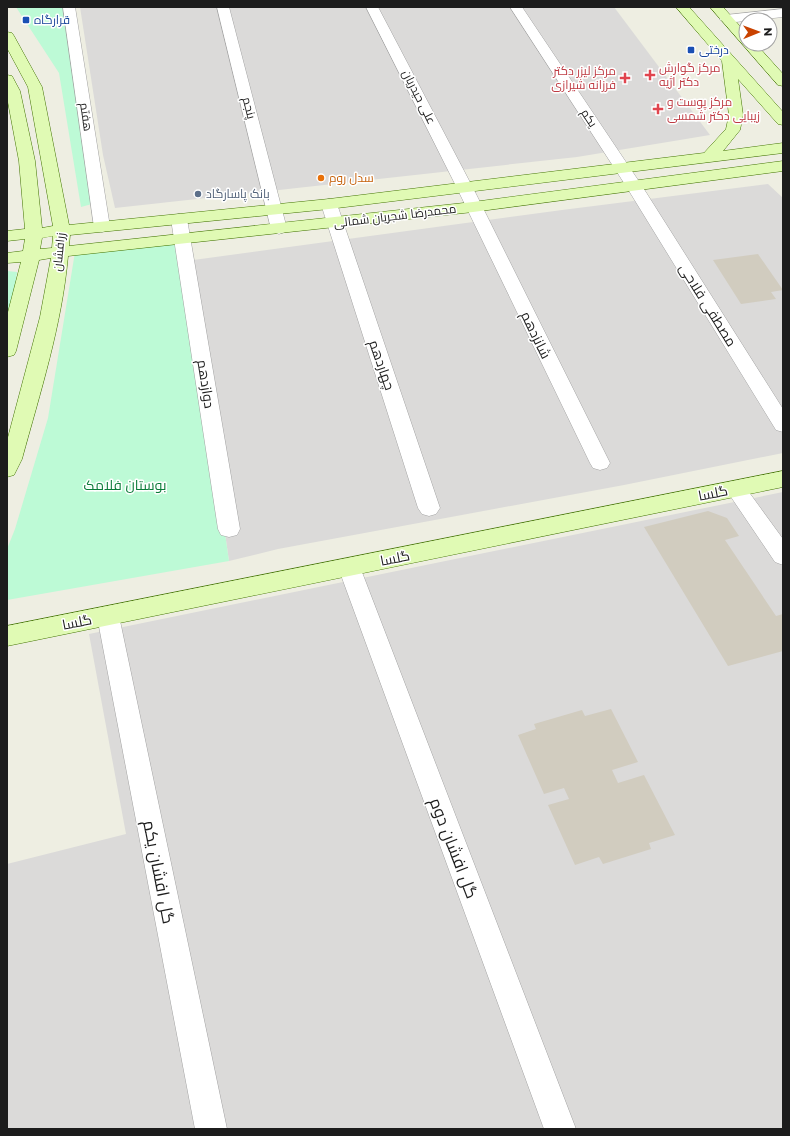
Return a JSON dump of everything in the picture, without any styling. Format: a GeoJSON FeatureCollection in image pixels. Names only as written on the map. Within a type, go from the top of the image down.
{"type":"FeatureCollection","features":[{"type":"Feature","properties":{"kind":"street","name":"هفتم"},"geometry":{"type":"LineString","coordinates":[[69,7],[102,227]]}},
{"type":"Feature","properties":{"kind":"street","name":"پنجم"},"geometry":{"type":"LineString","coordinates":[[223,7],[279,229]]}},
{"type":"Feature","properties":{"kind":"street","name":"علی حیدریان"},"geometry":{"type":"LineString","coordinates":[[372,7],[465,188],[473,207]]}},
{"type":"Feature","properties":{"kind":"street","name":"یکم"},"geometry":{"type":"LineString","coordinates":[[516,7],[634,186]]}},
{"type":"Feature","properties":{"kind":"street"},"geometry":{"type":"LineString","coordinates":[[682,7],[783,121]]}},
{"type":"Feature","properties":{"kind":"street"},"geometry":{"type":"LineString","coordinates":[[716,7],[738,32]]}},
{"type":"Feature","properties":{"kind":"street"},"geometry":{"type":"LineString","coordinates":[[726,19],[783,13]]}},
{"type":"Feature","properties":{"kind":"street","name":"زرافشان"},"geometry":{"type":"LineString","coordinates":[[7,36],[35,87],[62,231],[61,253],[43,341],[12,459],[7,470]]}},
{"type":"Feature","properties":{"kind":"street"},"geometry":{"type":"LineString","coordinates":[[756,52],[783,82]]}},
{"type":"Feature","properties":{"kind":"street"},"geometry":{"type":"LineString","coordinates":[[709,157],[733,130],[736,115],[729,60]]}},
{"type":"Feature","properties":{"kind":"street","name":"زرافشان"},"geometry":{"type":"LineString","coordinates":[[7,79],[13,91],[27,161],[34,233],[31,256],[7,351]]}},
{"type":"Feature","properties":{"kind":"street","name":"محمدرضا شجریان شمالی"},"geometry":{"type":"LineString","coordinates":[[7,236],[329,204],[783,148]]}},
{"type":"Feature","properties":{"kind":"street","name":"محمدرضا شجریان شمالی"},"geometry":{"type":"LineString","coordinates":[[7,258],[473,207],[783,166]]}},
{"type":"Feature","properties":{"kind":"street","name":"مصطفی فلاحی"},"geometry":{"type":"LineString","coordinates":[[634,186],[783,424]]}},
{"type":"Feature","properties":{"kind":"street","name":"چهاردهم"},"geometry":{"type":"LineString","coordinates":[[329,204],[429,508]]}},
{"type":"Feature","properties":{"kind":"street","name":"شانزدهم"},"geometry":{"type":"LineString","coordinates":[[473,207],[600,463]]}},
{"type":"Feature","properties":{"kind":"street","name":"دوازدهم"},"geometry":{"type":"LineString","coordinates":[[179,219],[229,529]]}},
{"type":"Feature","properties":{"kind":"street","name":"گلسا"},"geometry":{"type":"LineString","coordinates":[[7,636],[783,479]]}},
{"type":"Feature","properties":{"kind":"street"},"geometry":{"type":"LineString","coordinates":[[736,489],[783,556]]}},
{"type":"Feature","properties":{"kind":"street","name":"گل افشان دوم"},"geometry":{"type":"LineString","coordinates":[[349,567],[560,1129]]}},
{"type":"Feature","properties":{"kind":"street","name":"گل افشان یکم"},"geometry":{"type":"LineString","coordinates":[[108,616],[211,1129]]}},
{"type":"Feature","properties":{"kind":"shaded area"},"geometry":{"type":"Polygon","coordinates":[[[80,7],[614,7],[710,135],[577,157],[115,208],[103,155],[80,7]]]}},
{"type":"Feature","properties":{"kind":"shaded area"},"geometry":{"type":"Polygon","coordinates":[[[768,184],[783,198],[783,453],[624,485],[278,549],[229,561],[186,261],[562,210],[768,184]]]}},
{"type":"Feature","properties":{"kind":"shaded area"},"geometry":{"type":"Polygon","coordinates":[[[783,492],[783,1129],[7,1129],[7,864],[126,834],[89,634],[783,492]]]}},
{"type":"Feature","properties":{"kind":"green space"},"geometry":{"type":"Polygon","coordinates":[[[16,7],[63,7],[92,204],[81,207],[59,73],[16,7]]]}},
{"type":"Feature","properties":{"kind":"green space","name":"بوستان فلامک"},"geometry":{"type":"Polygon","coordinates":[[[182,240],[229,561],[7,600],[7,549],[15,529],[48,418],[75,252],[182,240]]]}},
{"type":"Feature","properties":{"kind":"green space"},"geometry":{"type":"Polygon","coordinates":[[[7,271],[17,272],[13,302],[7,322],[7,271]]]}},
{"type":"Feature","properties":{"kind":"building"},"geometry":{"type":"Polygon","coordinates":[[[758,254],[783,290],[771,292],[776,299],[741,304],[713,260],[758,254]]]}},
{"type":"Feature","properties":{"kind":"building"},"geometry":{"type":"Polygon","coordinates":[[[708,511],[727,518],[739,536],[725,540],[776,616],[783,614],[783,651],[728,666],[644,527],[708,511]]]}},
{"type":"Feature","properties":{"kind":"building"},"geometry":{"type":"Polygon","coordinates":[[[611,709],[638,762],[612,770],[618,783],[644,775],[675,835],[649,843],[651,849],[603,864],[599,857],[575,865],[548,805],[569,799],[564,788],[544,794],[518,735],[536,729],[534,724],[582,710],[585,716],[611,709]]]}},
{"type":"Feature","properties":{"kind":"place","name":"قرارگاه"},"geometry":{"type":"Point","coordinates":[26,20]}},
{"type":"Feature","properties":{"kind":"place","name":"درختی"},"geometry":{"type":"Point","coordinates":[691,50]}},
{"type":"Feature","properties":{"kind":"place","name":"مرکز گوارش دکتر اژیه"},"geometry":{"type":"Point","coordinates":[650,75]}},
{"type":"Feature","properties":{"kind":"place","name":"مرکز لیزر دکتر فرزانه شیرازی"},"geometry":{"type":"Point","coordinates":[625,78]}},
{"type":"Feature","properties":{"kind":"place","name":"مرکز پوست و زیبایی دکتر شمسی"},"geometry":{"type":"Point","coordinates":[658,109]}},
{"type":"Feature","properties":{"kind":"place","name":"سدل روم"},"geometry":{"type":"Point","coordinates":[321,178]}},
{"type":"Feature","properties":{"kind":"place","name":"بانک پاسارگاد"},"geometry":{"type":"Point","coordinates":[198,194]}}]}
